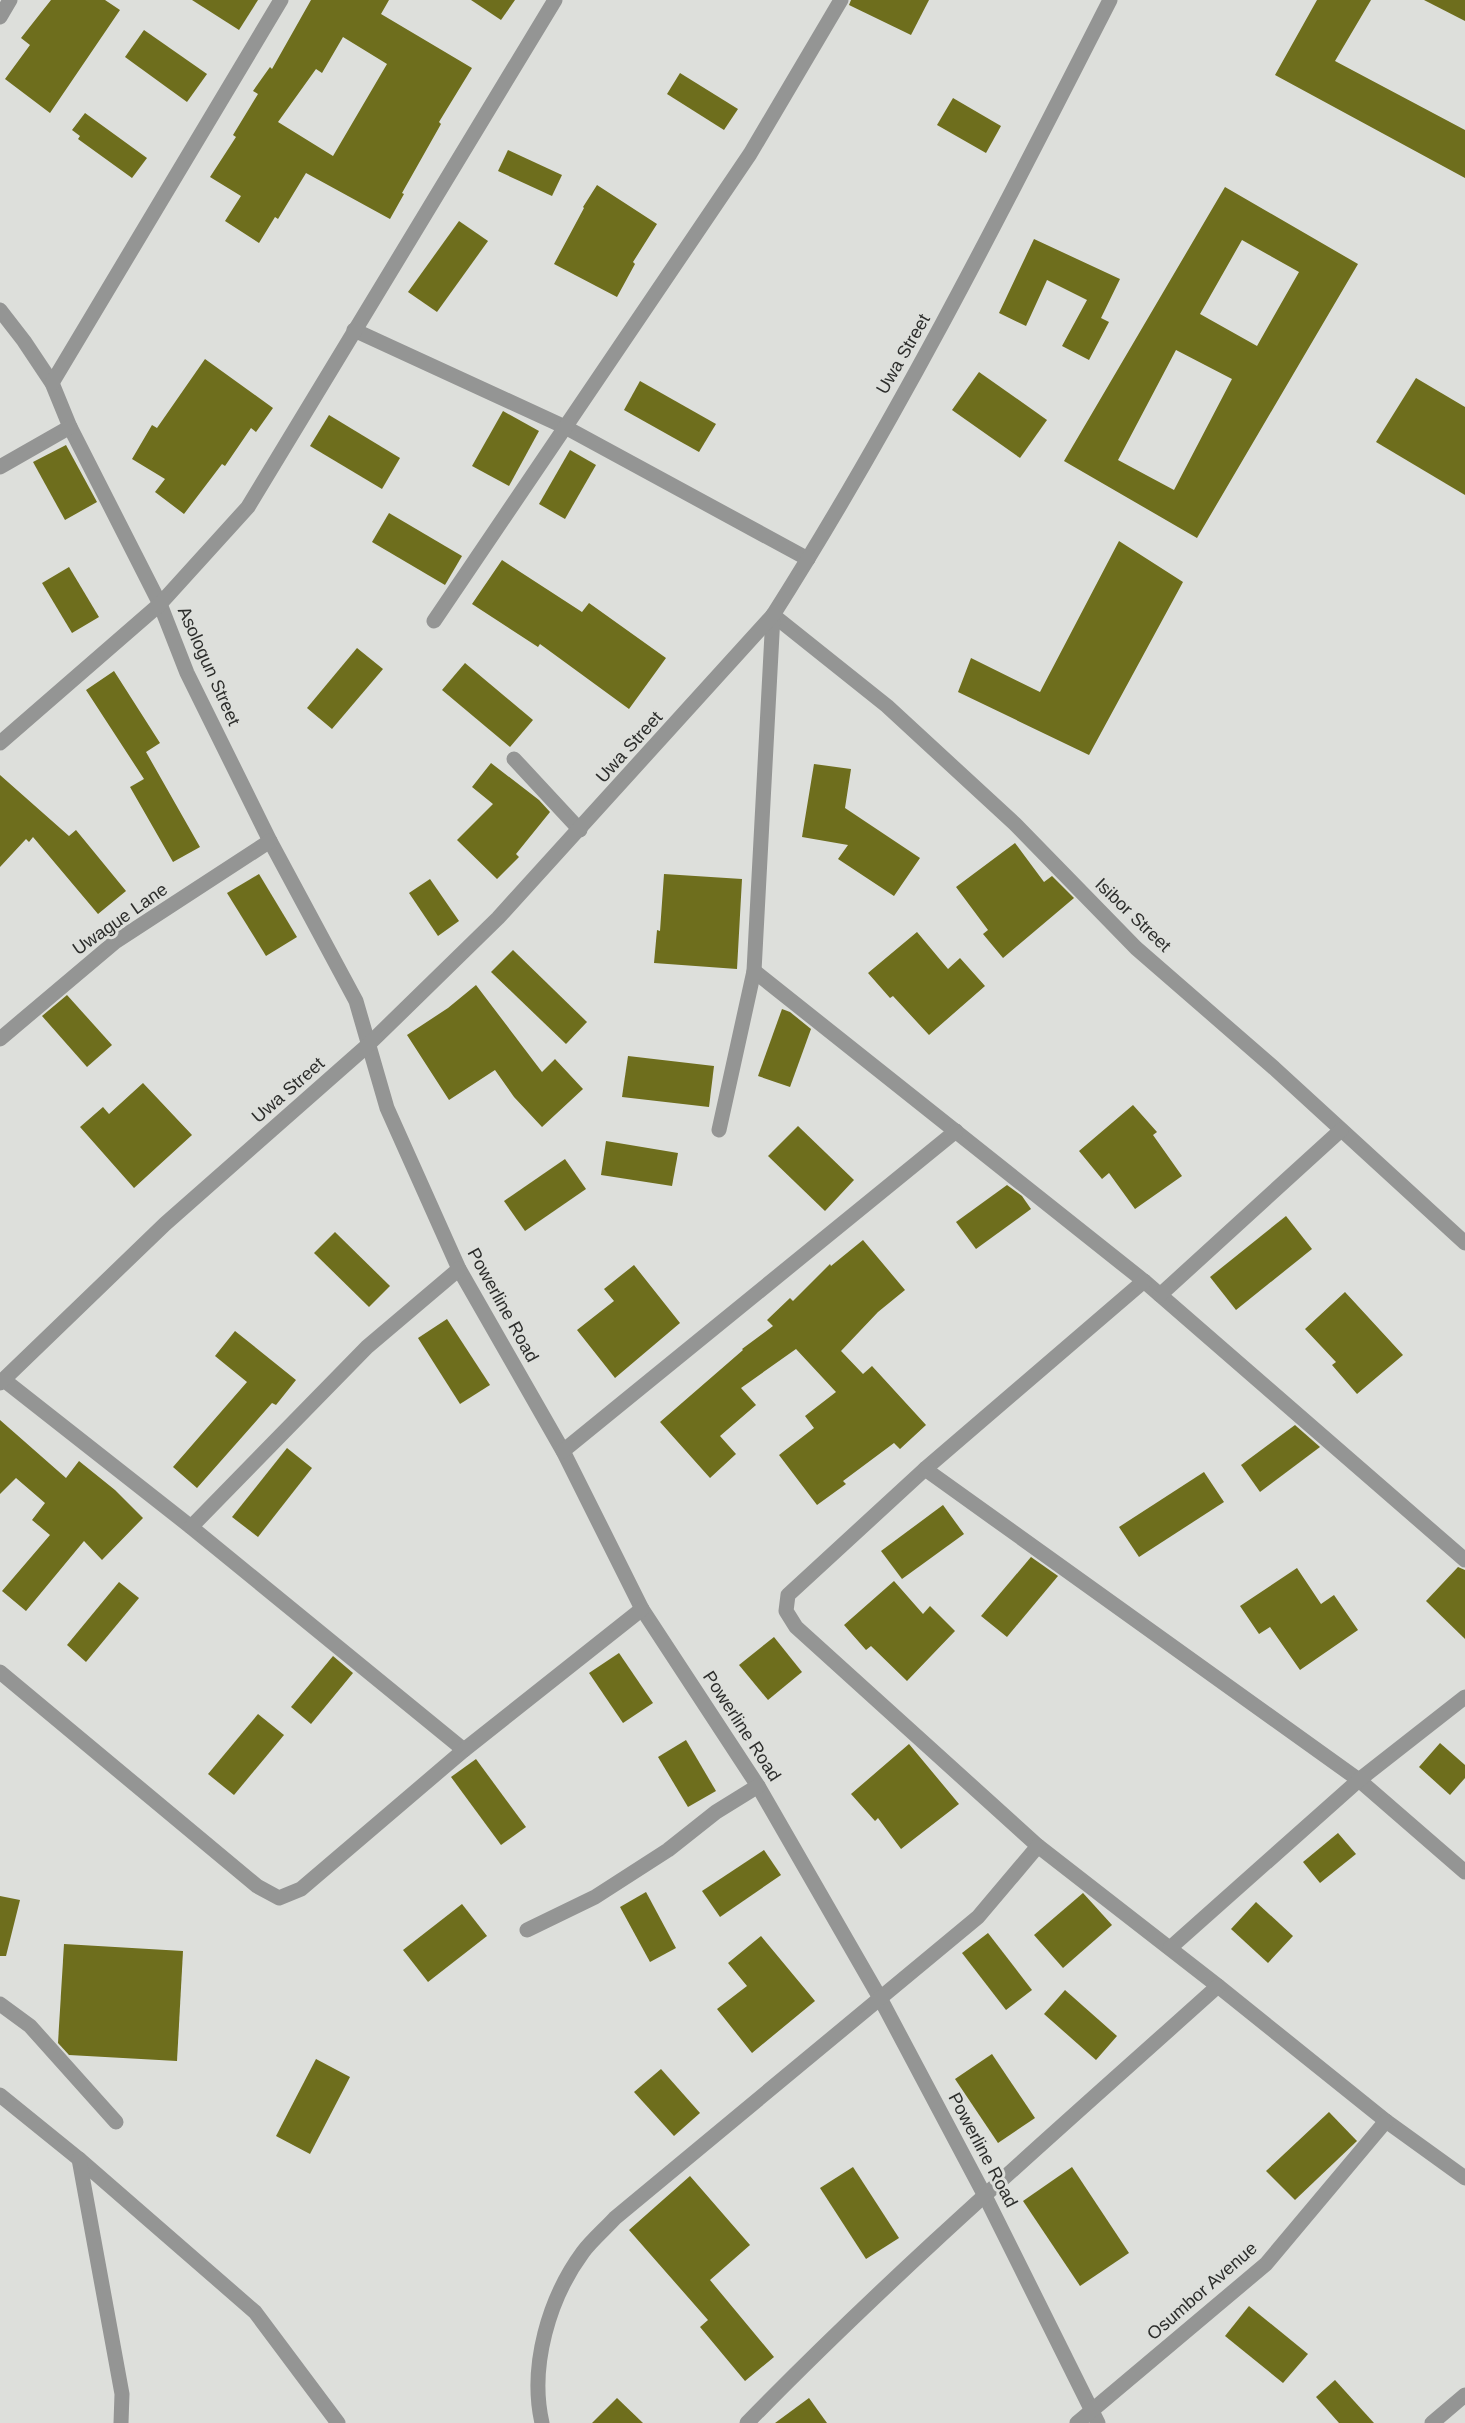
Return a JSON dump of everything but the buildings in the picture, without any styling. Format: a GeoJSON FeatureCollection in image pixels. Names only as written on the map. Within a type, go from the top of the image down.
{"type":"FeatureCollection","features":[{"type":"Feature","properties":{"kind":"street"},"geometry":{"type":"LineString","coordinates":[[0,17],[10,0]]}},
{"type":"Feature","properties":{"kind":"street"},"geometry":{"type":"LineString","coordinates":[[52,383],[281,0]]}},
{"type":"Feature","properties":{"kind":"street"},"geometry":{"type":"LineString","coordinates":[[0,743],[160,604],[248,507],[555,0]]}},
{"type":"Feature","properties":{"kind":"street"},"geometry":{"type":"LineString","coordinates":[[434,621],[750,154],[841,0]]}},
{"type":"Feature","properties":{"kind":"street","name":"Uwa Street"},"geometry":{"type":"LineString","coordinates":[[2,1381],[165,1224],[368,1045],[498,918],[773,615],[808,560],[967,280],[1110,0]]}},
{"type":"Feature","properties":{"kind":"street","name":"Asologun Street"},"geometry":{"type":"LineString","coordinates":[[0,310],[52,383],[70,427],[160,604],[187,673],[270,841],[356,1001],[368,1045]]}},
{"type":"Feature","properties":{"kind":"street"},"geometry":{"type":"LineString","coordinates":[[354,330],[566,428],[808,560]]}},
{"type":"Feature","properties":{"kind":"street"},"geometry":{"type":"LineString","coordinates":[[0,466],[70,427]]}},
{"type":"Feature","properties":{"kind":"street"},"geometry":{"type":"LineString","coordinates":[[719,1130],[754,971],[773,615]]}},
{"type":"Feature","properties":{"kind":"street","name":"Isibor Street"},"geometry":{"type":"LineString","coordinates":[[773,615],[887,706],[1015,824],[1136,948],[1265,1061],[1465,1243]]}},
{"type":"Feature","properties":{"kind":"street"},"geometry":{"type":"LineString","coordinates":[[514,759],[580,830]]}},
{"type":"Feature","properties":{"kind":"street","name":"Uwague Lane"},"geometry":{"type":"LineString","coordinates":[[0,1039],[115,942],[270,841]]}},
{"type":"Feature","properties":{"kind":"street"},"geometry":{"type":"LineString","coordinates":[[754,971],[1144,1281],[1465,1560]]}},
{"type":"Feature","properties":{"kind":"street","name":"Powerline Road"},"geometry":{"type":"LineString","coordinates":[[368,1045],[387,1108],[459,1269],[563,1451],[642,1609],[758,1786],[880,1998],[985,2196],[1095,2417]]}},
{"type":"Feature","properties":{"kind":"street"},"geometry":{"type":"LineString","coordinates":[[1160,1295],[1341,1130]]}},
{"type":"Feature","properties":{"kind":"street"},"geometry":{"type":"LineString","coordinates":[[563,1451],[956,1131]]}},
{"type":"Feature","properties":{"kind":"street"},"geometry":{"type":"LineString","coordinates":[[191,1527],[367,1347],[459,1269]]}},
{"type":"Feature","properties":{"kind":"street"},"geometry":{"type":"LineString","coordinates":[[1144,1281],[925,1469],[788,1595],[786,1611],[796,1627],[1038,1846],[1170,1948],[1386,2121],[1465,2178]]}},
{"type":"Feature","properties":{"kind":"street"},"geometry":{"type":"LineString","coordinates":[[2,1381],[191,1527],[464,1750]]}},
{"type":"Feature","properties":{"kind":"street"},"geometry":{"type":"LineString","coordinates":[[925,1469],[1359,1780],[1465,1872]]}},
{"type":"Feature","properties":{"kind":"street"},"geometry":{"type":"LineString","coordinates":[[0,1672],[258,1886],[279,1898],[301,1889],[464,1750],[642,1609]]}},
{"type":"Feature","properties":{"kind":"street"},"geometry":{"type":"LineString","coordinates":[[1170,1948],[1359,1780],[1465,1697]]}},
{"type":"Feature","properties":{"kind":"street"},"geometry":{"type":"LineString","coordinates":[[527,1930],[595,1897],[668,1850],[717,1812],[758,1786]]}},
{"type":"Feature","properties":{"kind":"street"},"geometry":{"type":"LineString","coordinates":[[542,2423],[537,2402],[540,2362],[551,2313],[554,2303],[583,2252],[615,2218],[978,1917],[1038,1846]]}},
{"type":"Feature","properties":{"kind":"street"},"geometry":{"type":"LineString","coordinates":[[747,2423],[806,2363],[985,2196],[1218,1986]]}},
{"type":"Feature","properties":{"kind":"street"},"geometry":{"type":"LineString","coordinates":[[0,2004],[30,2026],[116,2122]]}},
{"type":"Feature","properties":{"kind":"street"},"geometry":{"type":"LineString","coordinates":[[0,2095],[79,2159],[255,2312],[338,2423]]}},
{"type":"Feature","properties":{"kind":"street","name":"Osumbor Avenue"},"geometry":{"type":"LineString","coordinates":[[1077,2423],[1095,2417],[1266,2264],[1386,2121]]}},
{"type":"Feature","properties":{"kind":"street"},"geometry":{"type":"LineString","coordinates":[[79,2159],[122,2394],[121,2423]]}},
{"type":"Feature","properties":{"kind":"street"},"geometry":{"type":"LineString","coordinates":[[1432,2423],[1465,2395]]}}]}
